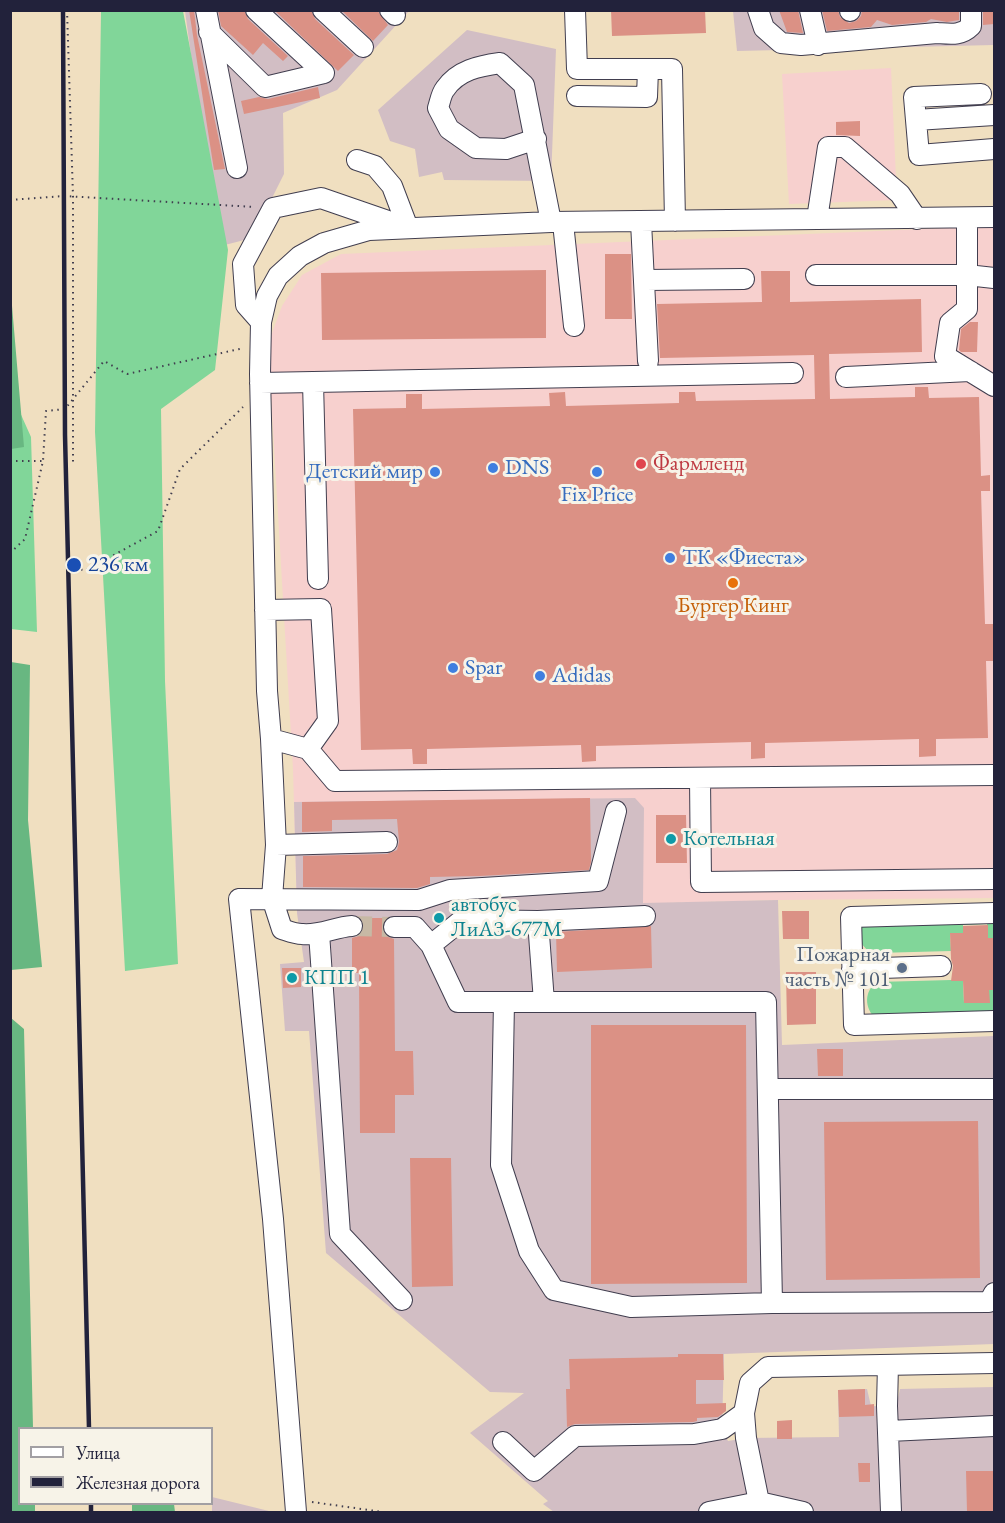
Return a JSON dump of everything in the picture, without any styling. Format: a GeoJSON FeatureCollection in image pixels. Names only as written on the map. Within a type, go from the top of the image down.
{"type":"FeatureCollection","features":[{"type":"Feature","properties":{"kind":"lane"},"geometry":{"type":"LineString","coordinates":[[206,10],[237,168]]}},
{"type":"Feature","properties":{"kind":"lane"},"geometry":{"type":"LineString","coordinates":[[209,32],[265,87],[324,73],[256,10]]}},
{"type":"Feature","properties":{"kind":"lane"},"geometry":{"type":"LineString","coordinates":[[323,10],[363,47]]}},
{"type":"Feature","properties":{"kind":"lane"},"geometry":{"type":"LineString","coordinates":[[575,10],[577,69],[672,69],[675,221]]}},
{"type":"Feature","properties":{"kind":"lane"},"geometry":{"type":"LineString","coordinates":[[758,10],[764,28],[781,43],[818,45],[938,33],[957,35],[965,32],[971,26],[971,10]]}},
{"type":"Feature","properties":{"kind":"lane"},"geometry":{"type":"LineString","coordinates":[[810,10],[818,45]]}},
{"type":"Feature","properties":{"kind":"lane"},"geometry":{"type":"LineString","coordinates":[[536,139],[507,149],[476,148],[449,129],[438,108],[444,90],[462,73],[480,66],[501,63],[524,85],[557,222],[574,326]]}},
{"type":"Feature","properties":{"kind":"lane"},"geometry":{"type":"LineString","coordinates":[[577,96],[647,97],[648,69]]}},
{"type":"Feature","properties":{"kind":"lane"},"geometry":{"type":"LineString","coordinates":[[986,87],[914,97],[919,155],[994,149]]}},
{"type":"Feature","properties":{"kind":"lane"},"geometry":{"type":"LineString","coordinates":[[916,120],[994,115]]}},
{"type":"Feature","properties":{"kind":"lane"},"geometry":{"type":"LineString","coordinates":[[817,219],[828,147],[845,147],[900,194],[917,219]]}},
{"type":"Feature","properties":{"kind":"lane"},"geometry":{"type":"LineString","coordinates":[[357,160],[375,165],[392,186],[408,228]]}},
{"type":"Feature","properties":{"kind":"lane"},"geometry":{"type":"LineString","coordinates":[[261,322],[246,305],[243,264],[273,208],[321,198],[408,228]]}},
{"type":"Feature","properties":{"kind":"lane"},"geometry":{"type":"LineString","coordinates":[[967,218],[968,309],[950,323],[945,356],[994,386]]}},
{"type":"Feature","properties":{"kind":"lane"},"geometry":{"type":"LineString","coordinates":[[352,927],[300,934],[282,928],[272,898],[276,845],[267,691],[261,322],[267,296],[278,276],[300,256],[324,243],[369,230],[557,222],[994,218]]}},
{"type":"Feature","properties":{"kind":"lane"},"geometry":{"type":"LineString","coordinates":[[641,222],[648,361]]}},
{"type":"Feature","properties":{"kind":"lane"},"geometry":{"type":"LineString","coordinates":[[816,275],[967,275],[994,278]]}},
{"type":"Feature","properties":{"kind":"lane"},"geometry":{"type":"LineString","coordinates":[[645,280],[744,279]]}},
{"type":"Feature","properties":{"kind":"lane"},"geometry":{"type":"LineString","coordinates":[[846,377],[970,371]]}},
{"type":"Feature","properties":{"kind":"lane"},"geometry":{"type":"LineString","coordinates":[[261,390],[313,382],[793,373]]}},
{"type":"Feature","properties":{"kind":"lane"},"geometry":{"type":"LineString","coordinates":[[313,382],[318,579]]}},
{"type":"Feature","properties":{"kind":"lane"},"geometry":{"type":"LineString","coordinates":[[266,610],[321,609],[328,721],[308,749]]}},
{"type":"Feature","properties":{"kind":"lane"},"geometry":{"type":"LineString","coordinates":[[271,739],[308,749],[335,781],[994,776]]}},
{"type":"Feature","properties":{"kind":"lane"},"geometry":{"type":"LineString","coordinates":[[700,778],[701,882],[994,879]]}},
{"type":"Feature","properties":{"kind":"lane"},"geometry":{"type":"LineString","coordinates":[[295,1506],[273,1219],[239,899],[419,900],[450,890],[598,881],[616,811]]}},
{"type":"Feature","properties":{"kind":"lane"},"geometry":{"type":"LineString","coordinates":[[276,845],[387,842]]}},
{"type":"Feature","properties":{"kind":"lane"},"geometry":{"type":"LineString","coordinates":[[994,913],[851,917],[854,1025],[994,1021]]}},
{"type":"Feature","properties":{"kind":"lane"},"geometry":{"type":"LineString","coordinates":[[431,945],[462,920],[538,921],[645,916]]}},
{"type":"Feature","properties":{"kind":"lane"},"geometry":{"type":"LineString","coordinates":[[538,921],[544,1002]]}},
{"type":"Feature","properties":{"kind":"lane"},"geometry":{"type":"LineString","coordinates":[[393,927],[415,927],[431,945],[458,1002],[766,1002],[772,1303]]}},
{"type":"Feature","properties":{"kind":"lane"},"geometry":{"type":"LineString","coordinates":[[320,933],[340,1234],[402,1300]]}},
{"type":"Feature","properties":{"kind":"lane"},"geometry":{"type":"LineString","coordinates":[[852,969],[941,966]]}},
{"type":"Feature","properties":{"kind":"lane"},"geometry":{"type":"LineString","coordinates":[[504,1002],[501,1165],[529,1251],[554,1290],[631,1307],[772,1303],[989,1302],[994,1293]]}},
{"type":"Feature","properties":{"kind":"lane"},"geometry":{"type":"LineString","coordinates":[[768,1089],[994,1089]]}},
{"type":"Feature","properties":{"kind":"lane"},"geometry":{"type":"LineString","coordinates":[[759,1502],[746,1438],[744,1413],[750,1383],[768,1367],[994,1363]]}},
{"type":"Feature","properties":{"kind":"lane"},"geometry":{"type":"LineString","coordinates":[[888,1365],[886,1406],[889,1431],[891,1512]]}},
{"type":"Feature","properties":{"kind":"lane"},"geometry":{"type":"LineString","coordinates":[[503,1442],[534,1471],[575,1436],[694,1434],[722,1429],[744,1413]]}},
{"type":"Feature","properties":{"kind":"lane"},"geometry":{"type":"LineString","coordinates":[[889,1431],[994,1426]]}},
{"type":"Feature","properties":{"kind":"lane"},"geometry":{"type":"LineString","coordinates":[[709,1512],[759,1502],[803,1512]]}},
{"type":"Feature","properties":{"kind":"path"},"geometry":{"type":"LineString","coordinates":[[67,10],[73,196],[73,463]]}},
{"type":"Feature","properties":{"kind":"path"},"geometry":{"type":"LineString","coordinates":[[10,200],[73,196],[273,208]]}},
{"type":"Feature","properties":{"kind":"path"},"geometry":{"type":"LineString","coordinates":[[10,553],[25,539],[43,460],[46,411],[65,409],[104,361],[127,374],[261,345]]}},
{"type":"Feature","properties":{"kind":"path"},"geometry":{"type":"LineString","coordinates":[[75,569],[86,570],[158,531],[180,469],[261,390]]}},
{"type":"Feature","properties":{"kind":"path"},"geometry":{"type":"LineString","coordinates":[[10,461],[43,460]]}},
{"type":"Feature","properties":{"kind":"path"},"geometry":{"type":"LineString","coordinates":[[295,1506],[383,1512]]}},
{"type":"Feature","properties":{"kind":"shaded area"},"geometry":{"type":"Polygon","coordinates":[[[185,11],[409,11],[337,90],[283,113],[284,174],[252,238],[217,247],[185,11]]]}},
{"type":"Feature","properties":{"kind":"shaded area"},"geometry":{"type":"Polygon","coordinates":[[[733,11],[994,11],[994,45],[737,51],[733,11]]]}},
{"type":"Feature","properties":{"kind":"shaded area"},"geometry":{"type":"Polygon","coordinates":[[[467,30],[556,49],[551,181],[444,180],[442,172],[419,177],[415,149],[390,141],[378,110],[467,30]]]}},
{"type":"Feature","properties":{"kind":"shaded area"},"geometry":{"type":"Polygon","coordinates":[[[891,68],[897,200],[789,204],[782,74],[891,68]]]}},
{"type":"Feature","properties":{"kind":"shaded area"},"geometry":{"type":"Polygon","coordinates":[[[994,226],[994,898],[778,900],[297,913],[293,769],[268,344],[282,306],[302,275],[341,254],[994,226]]]}},
{"type":"Feature","properties":{"kind":"shaded area"},"geometry":{"type":"Polygon","coordinates":[[[635,798],[644,808],[643,903],[778,900],[782,1045],[994,1036],[994,1344],[724,1354],[722,1429],[728,1441],[746,1438],[839,1437],[838,1390],[867,1389],[871,1406],[896,1407],[900,1389],[994,1387],[994,1512],[554,1512],[543,1504],[548,1501],[470,1433],[524,1393],[490,1392],[326,1253],[309,1031],[285,1031],[280,964],[304,962],[297,913],[294,802],[635,798]]]}},
{"type":"Feature","properties":{"kind":"shaded area"},"geometry":{"type":"Polygon","coordinates":[[[213,1497],[273,1512],[212,1512],[213,1497]]]}},
{"type":"Feature","properties":{"kind":"green space"},"geometry":{"type":"Polygon","coordinates":[[[101,11],[183,11],[228,250],[215,370],[161,409],[165,681],[178,964],[125,971],[95,432],[101,11]]]}},
{"type":"Feature","properties":{"kind":"green space"},"geometry":{"type":"Polygon","coordinates":[[[11,294],[24,447],[10,449],[11,294]]]}},
{"type":"Feature","properties":{"kind":"green space"},"geometry":{"type":"Polygon","coordinates":[[[10,390],[31,437],[37,632],[11,629],[10,390]]]}},
{"type":"Feature","properties":{"kind":"green space"},"geometry":{"type":"Polygon","coordinates":[[[11,662],[30,665],[28,820],[42,967],[11,970],[11,662]]]}},
{"type":"Feature","properties":{"kind":"green space"},"geometry":{"type":"Polygon","coordinates":[[[994,919],[994,938],[988,938],[987,924],[963,925],[963,933],[950,934],[951,951],[876,953],[868,951],[859,941],[862,926],[994,919]]]}},
{"type":"Feature","properties":{"kind":"green space"},"geometry":{"type":"Polygon","coordinates":[[[963,981],[964,1003],[989,1003],[989,990],[994,990],[994,1017],[876,1019],[869,1010],[868,995],[877,982],[963,981]]]}},
{"type":"Feature","properties":{"kind":"green space"},"geometry":{"type":"Polygon","coordinates":[[[11,1018],[24,1029],[33,1427],[18,1427],[18,1505],[35,1505],[35,1512],[11,1512],[11,1018]]]}},
{"type":"Feature","properties":{"kind":"green space"},"geometry":{"type":"Polygon","coordinates":[[[132,1505],[174,1505],[175,1512],[132,1512],[132,1505]]]}},
{"type":"Feature","properties":{"kind":"building"},"geometry":{"type":"Polygon","coordinates":[[[189,10],[194,10],[197,35],[225,169],[214,170],[189,10]]]}},
{"type":"Feature","properties":{"kind":"building"},"geometry":{"type":"Polygon","coordinates":[[[218,10],[244,10],[248,19],[288,56],[283,61],[263,43],[253,55],[221,26],[218,10]]]}},
{"type":"Feature","properties":{"kind":"building"},"geometry":{"type":"Polygon","coordinates":[[[274,10],[311,10],[315,19],[354,55],[338,71],[274,10]]]}},
{"type":"Feature","properties":{"kind":"building"},"geometry":{"type":"Polygon","coordinates":[[[341,10],[377,10],[388,25],[373,41],[341,10]]]}},
{"type":"Feature","properties":{"kind":"building"},"geometry":{"type":"Polygon","coordinates":[[[611,10],[705,10],[706,33],[612,36],[611,10]]]}},
{"type":"Feature","properties":{"kind":"building"},"geometry":{"type":"Polygon","coordinates":[[[779,10],[798,10],[803,33],[787,32],[779,10]]]}},
{"type":"Feature","properties":{"kind":"building"},"geometry":{"type":"Polygon","coordinates":[[[822,10],[838,10],[840,17],[849,23],[861,16],[862,10],[895,12],[951,10],[959,12],[959,20],[947,22],[931,19],[926,22],[892,25],[877,20],[871,27],[827,31],[822,10]]]}},
{"type":"Feature","properties":{"kind":"building"},"geometry":{"type":"Polygon","coordinates":[[[983,11],[994,11],[994,24],[983,25],[983,11]]]}},
{"type":"Feature","properties":{"kind":"building"},"geometry":{"type":"Polygon","coordinates":[[[318,87],[320,98],[244,114],[241,101],[259,97],[268,99],[318,87]]]}},
{"type":"Feature","properties":{"kind":"building"},"geometry":{"type":"Polygon","coordinates":[[[860,121],[860,136],[836,135],[836,122],[860,121]]]}},
{"type":"Feature","properties":{"kind":"building"},"geometry":{"type":"Polygon","coordinates":[[[605,254],[631,254],[632,319],[605,319],[605,254]]]}},
{"type":"Feature","properties":{"kind":"building"},"geometry":{"type":"Polygon","coordinates":[[[546,270],[546,338],[322,340],[321,273],[546,270]]]}},
{"type":"Feature","properties":{"kind":"building","name":"ТК «Фиеста»"},"geometry":{"type":"Polygon","coordinates":[[[761,271],[790,271],[790,302],[921,299],[922,352],[829,354],[830,399],[915,397],[915,387],[928,387],[929,398],[979,397],[981,476],[990,475],[990,491],[981,491],[985,624],[994,624],[994,661],[986,661],[988,738],[936,739],[936,756],[919,757],[919,739],[765,743],[765,758],[751,759],[751,742],[596,746],[596,761],[582,762],[581,745],[427,749],[427,764],[413,764],[412,749],[361,750],[353,409],[406,408],[406,394],[422,394],[422,409],[550,406],[549,393],[565,392],[566,406],[679,403],[679,392],[695,392],[696,401],[815,399],[814,355],[660,358],[657,304],[762,302],[761,271]]]}},
{"type":"Feature","properties":{"kind":"building"},"geometry":{"type":"Polygon","coordinates":[[[970,322],[978,322],[977,352],[961,352],[959,350],[961,329],[970,322]]]}},
{"type":"Feature","properties":{"kind":"building"},"geometry":{"type":"Polygon","coordinates":[[[590,798],[591,862],[589,870],[430,877],[430,884],[417,888],[303,887],[303,856],[387,854],[397,850],[399,842],[397,819],[332,820],[332,831],[302,832],[302,802],[590,798]]]}},
{"type":"Feature","properties":{"kind":"building","name":"Котельная"},"geometry":{"type":"Polygon","coordinates":[[[656,815],[686,815],[687,863],[656,863],[656,815]]]}},
{"type":"Feature","properties":{"kind":"building"},"geometry":{"type":"Polygon","coordinates":[[[782,911],[809,911],[809,939],[783,939],[782,911]]]}},
{"type":"Feature","properties":{"kind":"building"},"geometry":{"type":"Polygon","coordinates":[[[361,918],[387,918],[382,926],[383,932],[394,939],[395,1051],[413,1051],[414,1095],[395,1095],[395,1133],[360,1133],[359,973],[352,973],[352,938],[359,936],[363,930],[364,924],[361,918]]]}},
{"type":"Feature","properties":{"kind":"building"},"geometry":{"type":"Polygon","coordinates":[[[988,925],[988,938],[994,938],[994,990],[989,990],[990,1003],[964,1003],[963,981],[951,981],[953,966],[950,933],[963,933],[963,926],[988,925]]]}},
{"type":"Feature","properties":{"kind":"building"},"geometry":{"type":"Polygon","coordinates":[[[651,926],[652,968],[557,972],[556,932],[651,926]]]}},
{"type":"Feature","properties":{"kind":"building","name":"КПП 1"},"geometry":{"type":"Polygon","coordinates":[[[282,968],[301,968],[301,987],[283,988],[282,968]]]}},
{"type":"Feature","properties":{"kind":"building"},"geometry":{"type":"Polygon","coordinates":[[[786,972],[816,972],[816,1024],[787,1025],[786,972]]]}},
{"type":"Feature","properties":{"kind":"building"},"geometry":{"type":"Polygon","coordinates":[[[591,1025],[746,1025],[747,1283],[591,1284],[591,1025]]]}},
{"type":"Feature","properties":{"kind":"building"},"geometry":{"type":"Polygon","coordinates":[[[817,1049],[843,1049],[843,1076],[818,1076],[817,1049]]]}},
{"type":"Feature","properties":{"kind":"building"},"geometry":{"type":"Polygon","coordinates":[[[978,1121],[980,1278],[826,1280],[824,1122],[978,1121]]]}},
{"type":"Feature","properties":{"kind":"building"},"geometry":{"type":"Polygon","coordinates":[[[410,1158],[451,1158],[453,1286],[412,1287],[410,1158]]]}},
{"type":"Feature","properties":{"kind":"building"},"geometry":{"type":"Polygon","coordinates":[[[678,1354],[723,1354],[724,1380],[696,1380],[696,1404],[726,1403],[726,1411],[718,1417],[697,1418],[697,1421],[693,1422],[575,1424],[567,1427],[566,1389],[570,1389],[569,1359],[678,1357],[678,1354]]]}},
{"type":"Feature","properties":{"kind":"building"},"geometry":{"type":"Polygon","coordinates":[[[865,1389],[865,1405],[874,1404],[874,1416],[839,1417],[838,1390],[865,1389]]]}},
{"type":"Feature","properties":{"kind":"building"},"geometry":{"type":"Polygon","coordinates":[[[792,1420],[792,1439],[777,1439],[777,1421],[792,1420]]]}},
{"type":"Feature","properties":{"kind":"building"},"geometry":{"type":"Polygon","coordinates":[[[858,1463],[870,1463],[870,1482],[859,1482],[858,1463]]]}},
{"type":"Feature","properties":{"kind":"building"},"geometry":{"type":"Polygon","coordinates":[[[966,1471],[994,1471],[994,1512],[967,1512],[966,1471]]]}},
{"type":"Feature","properties":{"kind":"tunnel"},"geometry":{"type":"LineString","coordinates":[[352,926],[394,927]]}},
{"type":"Feature","properties":{"kind":"railway"},"geometry":{"type":"LineString","coordinates":[[63,10],[65,435],[89,1427]]}},
{"type":"Feature","properties":{"kind":"railway"},"geometry":{"type":"LineString","coordinates":[[91,1505],[91,1512]]}},
{"type":"Feature","properties":{"kind":"place","name":"Фармленд"},"geometry":{"type":"Point","coordinates":[641,464]}},
{"type":"Feature","properties":{"kind":"place","name":"DNS"},"geometry":{"type":"Point","coordinates":[493,468]}},
{"type":"Feature","properties":{"kind":"place","name":"Детский мир"},"geometry":{"type":"Point","coordinates":[435,472]}},
{"type":"Feature","properties":{"kind":"place","name":"Fix Price"},"geometry":{"type":"Point","coordinates":[597,472]}},
{"type":"Feature","properties":{"kind":"place","name":"ТК «Фиеста»"},"geometry":{"type":"Point","coordinates":[670,558]}},
{"type":"Feature","properties":{"kind":"place","name":"236 км"},"geometry":{"type":"Point","coordinates":[74,565]}},
{"type":"Feature","properties":{"kind":"place","name":"Бургер Кинг"},"geometry":{"type":"Point","coordinates":[733,583]}},
{"type":"Feature","properties":{"kind":"place","name":"Spar"},"geometry":{"type":"Point","coordinates":[453,668]}},
{"type":"Feature","properties":{"kind":"place","name":"Adidas"},"geometry":{"type":"Point","coordinates":[540,676]}},
{"type":"Feature","properties":{"kind":"place","name":"Котельная"},"geometry":{"type":"Point","coordinates":[671,839]}},
{"type":"Feature","properties":{"kind":"place","name":"автобус ЛиАЗ-677М"},"geometry":{"type":"Point","coordinates":[439,918]}},
{"type":"Feature","properties":{"kind":"place","name":"Пожарная часть № 101"},"geometry":{"type":"Point","coordinates":[902,968]}},
{"type":"Feature","properties":{"kind":"place","name":"КПП 1"},"geometry":{"type":"Point","coordinates":[292,978]}}]}
